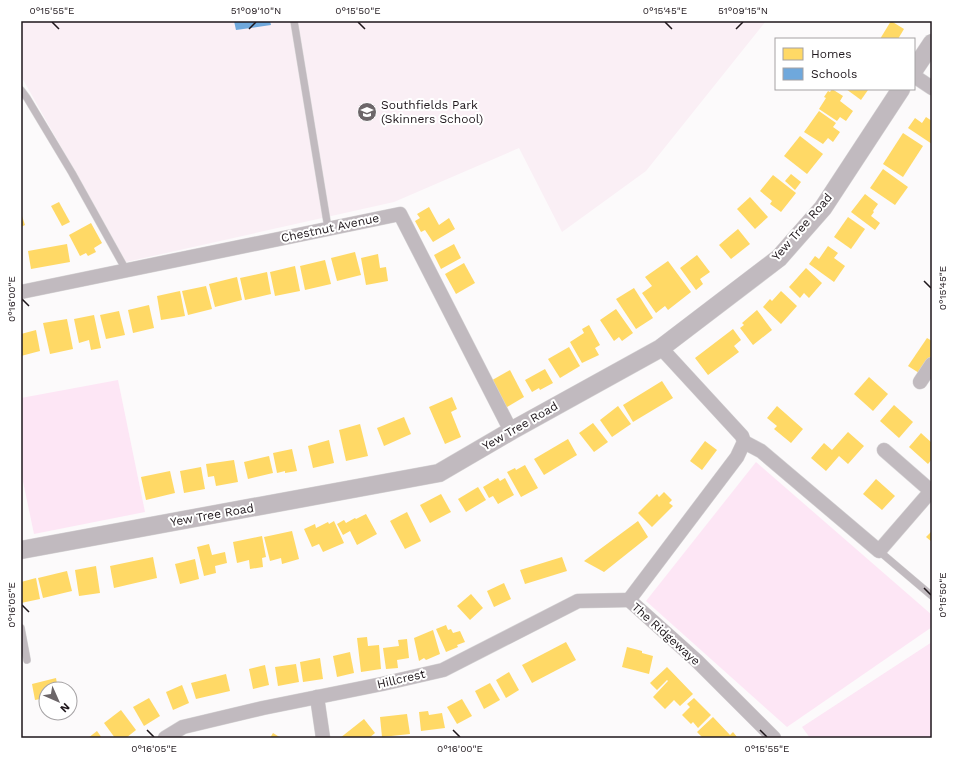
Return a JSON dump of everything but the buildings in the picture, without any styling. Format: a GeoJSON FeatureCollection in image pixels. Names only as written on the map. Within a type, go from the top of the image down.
{"type":"FeatureCollection","features":[{"type":"Feature","properties":{"kind":"street"},"geometry":{"type":"LineString","coordinates":[[915,68],[932,43]]}},
{"type":"Feature","properties":{"kind":"street"},"geometry":{"type":"LineString","coordinates":[[915,77],[932,88]]}},
{"type":"Feature","properties":{"kind":"street","name":"Yew Tree Road"},"geometry":{"type":"LineString","coordinates":[[21,550],[439,473],[511,431],[661,348],[779,258],[823,208],[900,90]]}},
{"type":"Feature","properties":{"kind":"street","name":"Chestnut Avenue"},"geometry":{"type":"LineString","coordinates":[[21,292],[400,214],[511,431]]}},
{"type":"Feature","properties":{"kind":"street"},"geometry":{"type":"LineString","coordinates":[[661,348],[742,436],[744,442],[761,451],[879,551],[932,492],[884,450]]}},
{"type":"Feature","properties":{"kind":"street"},"geometry":{"type":"LineString","coordinates":[[920,382],[932,364]]}},
{"type":"Feature","properties":{"kind":"street","name":"The Ridgewaye"},"geometry":{"type":"LineString","coordinates":[[744,442],[737,457],[629,600],[697,661],[774,738]]}},
{"type":"Feature","properties":{"kind":"street","name":"Hillcrest"},"geometry":{"type":"LineString","coordinates":[[165,738],[183,727],[264,708],[443,670],[578,601],[629,600]]}},
{"type":"Feature","properties":{"kind":"street"},"geometry":{"type":"LineString","coordinates":[[317,697],[323,738]]}},
{"type":"Feature","properties":{"kind":"lane"},"geometry":{"type":"LineString","coordinates":[[294,21],[328,228]]}},
{"type":"Feature","properties":{"kind":"lane"},"geometry":{"type":"LineString","coordinates":[[21,90],[72,173],[126,270]]}},
{"type":"Feature","properties":{"kind":"lane"},"geometry":{"type":"LineString","coordinates":[[879,551],[932,596]]}},
{"type":"Feature","properties":{"kind":"lane"},"geometry":{"type":"LineString","coordinates":[[21,628],[27,660]]}},
{"type":"Feature","properties":{"kind":"shaded area","name":"Southfields Park (Skinners School)"},"geometry":{"type":"Polygon","coordinates":[[[21,21],[766,21],[646,171],[562,232],[519,148],[394,202],[126,262],[21,76],[21,21]]]}},
{"type":"Feature","properties":{"kind":"shaded area"},"geometry":{"type":"Polygon","coordinates":[[[118,380],[145,512],[34,534],[21,472],[21,398],[118,380]]]}},
{"type":"Feature","properties":{"kind":"shaded area"},"geometry":{"type":"Polygon","coordinates":[[[756,462],[932,615],[932,627],[787,727],[646,601],[756,462]]]}},
{"type":"Feature","properties":{"kind":"shaded area"},"geometry":{"type":"Polygon","coordinates":[[[932,642],[932,738],[810,738],[802,727],[932,642]]]}},
{"type":"Feature","properties":{"kind":"place","name":"Southfields Park (Skinners School)"},"geometry":{"type":"Point","coordinates":[367,112]}}]}
